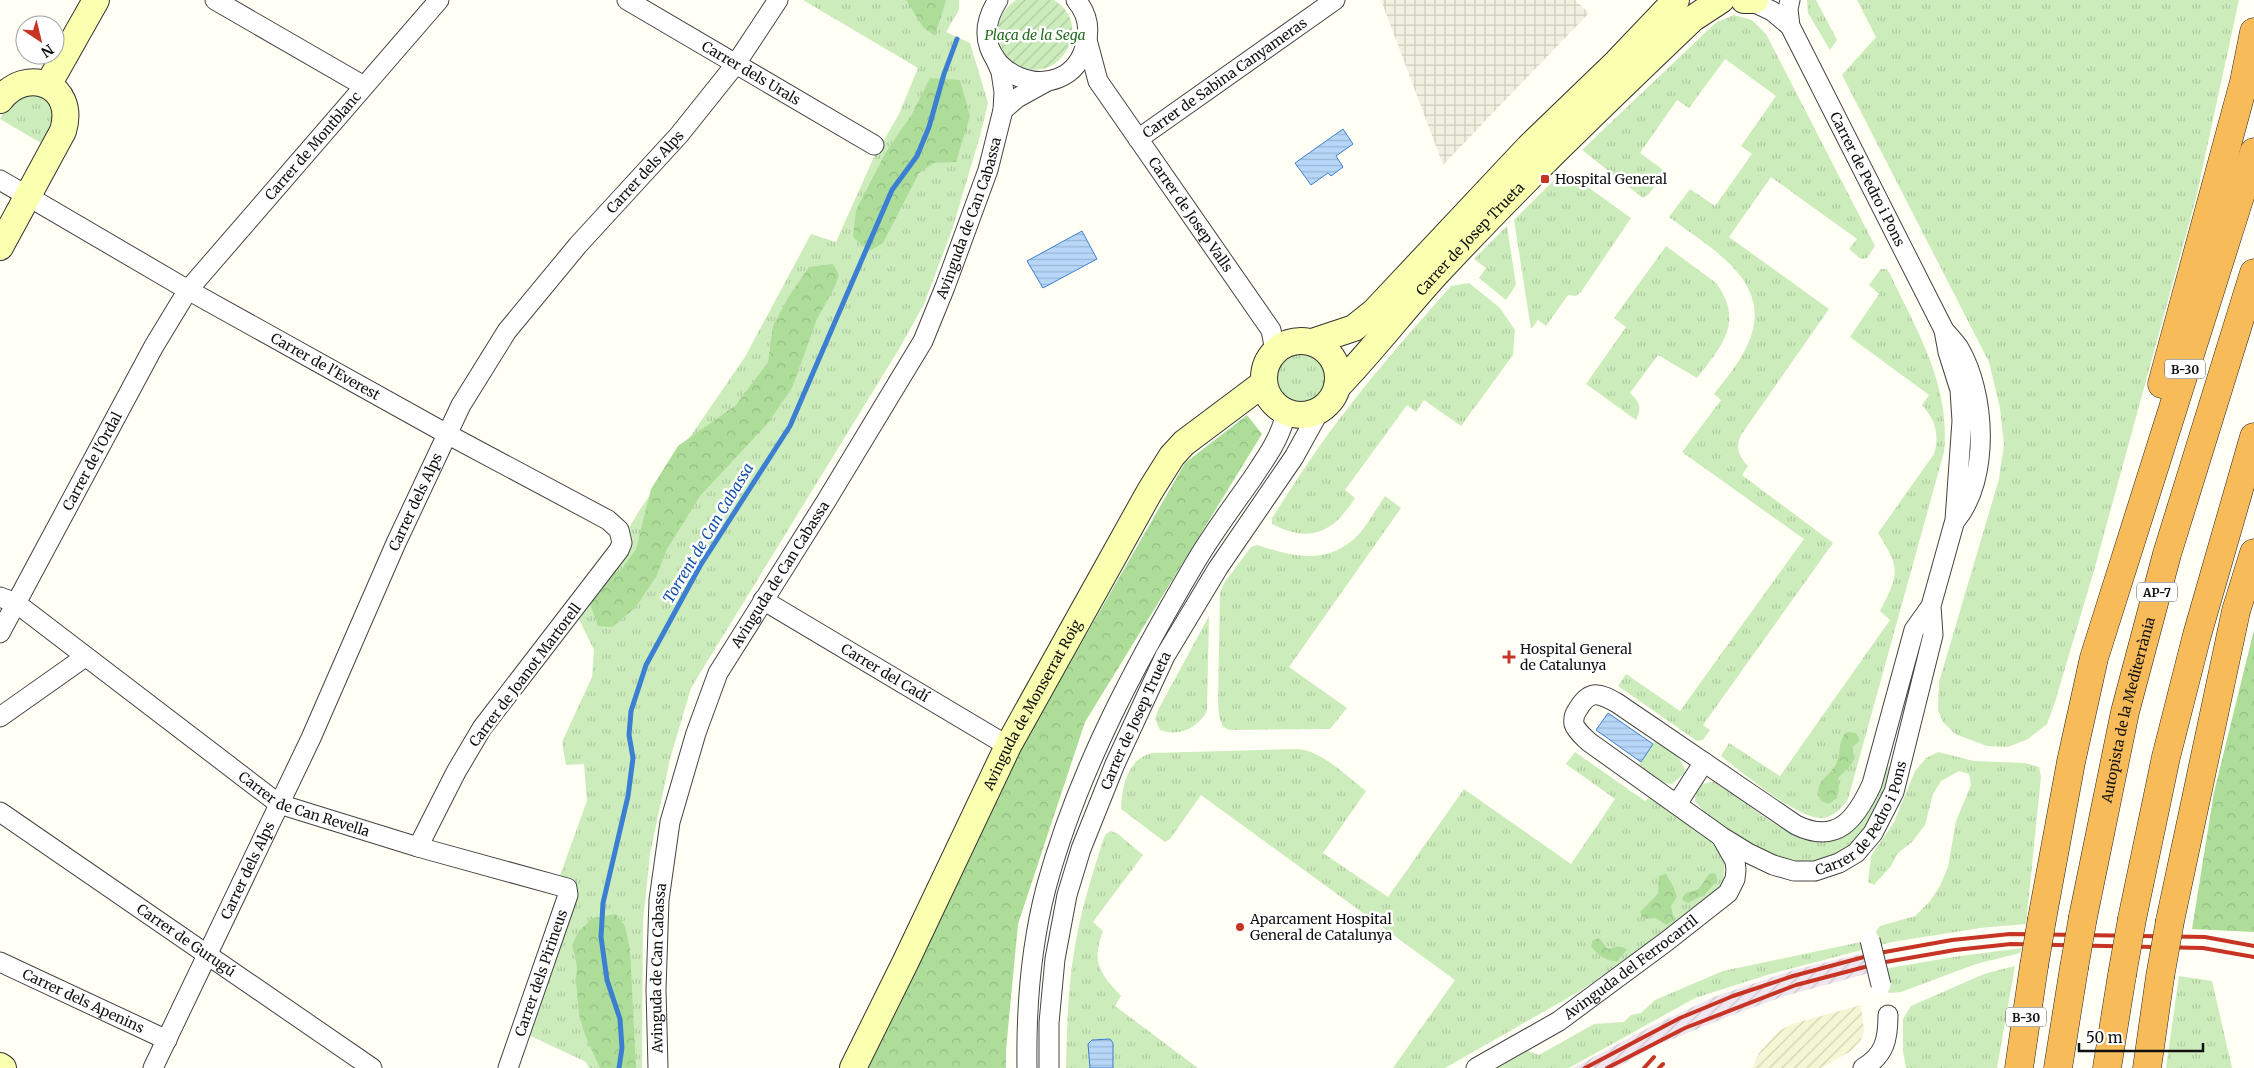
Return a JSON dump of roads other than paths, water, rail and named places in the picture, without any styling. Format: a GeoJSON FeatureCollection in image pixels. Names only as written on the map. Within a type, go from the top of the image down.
{"type":"FeatureCollection","features":[{"type":"Feature","properties":{"kind":"highway"},"geometry":{"type":"LineString","coordinates":[[2117,585],[2138,476],[2244,82],[2254,32]]}},
{"type":"Feature","properties":{"kind":"highway","name":"B-30"},"geometry":{"type":"LineString","coordinates":[[2019,1068],[2042,919],[2071,762],[2094,658],[2254,152]]}},
{"type":"Feature","properties":{"kind":"highway","name":"Autopista de la Mediterrània"},"geometry":{"type":"LineString","coordinates":[[2058,1068],[2083,917],[2125,712],[2167,554],[2254,273]]}},
{"type":"Feature","properties":{"kind":"highway"},"geometry":{"type":"LineString","coordinates":[[2108,1068],[2132,919],[2166,757],[2192,654],[2254,437]]}},
{"type":"Feature","properties":{"kind":"highway"},"geometry":{"type":"LineString","coordinates":[[2146,1068],[2170,920],[2236,611],[2254,553]]}},
{"type":"Feature","properties":{"kind":"street"},"geometry":{"type":"LineString","coordinates":[[48,85],[96,0]]}},
{"type":"Feature","properties":{"kind":"street"},"geometry":{"type":"LineString","coordinates":[[214,0],[364,86]]}},
{"type":"Feature","properties":{"kind":"street","name":"Carrer de Montblanc"},"geometry":{"type":"LineString","coordinates":[[188,290],[439,0]]}},
{"type":"Feature","properties":{"kind":"street","name":"Carrer dels Urals"},"geometry":{"type":"LineString","coordinates":[[627,0],[874,145]]}},
{"type":"Feature","properties":{"kind":"street","name":"Carrer dels Alps"},"geometry":{"type":"LineString","coordinates":[[153,1068],[311,738],[396,543],[461,405],[507,331],[578,245],[679,135],[736,65],[778,0]]}},
{"type":"Feature","properties":{"kind":"street"},"geometry":{"type":"LineString","coordinates":[[1003,110],[1017,98],[1077,64],[1087,40],[1087,22],[1081,6],[1076,0]]}},
{"type":"Feature","properties":{"kind":"street","name":"Carrer de Sabina Canyameras"},"geometry":{"type":"LineString","coordinates":[[1138,139],[1335,0]]}},
{"type":"Feature","properties":{"kind":"street","name":"Carrer de Josep Trueta"},"geometry":{"type":"LineString","coordinates":[[1312,342],[1354,328],[1374,312],[1529,147],[1617,62],[1676,0]]}},
{"type":"Feature","properties":{"kind":"street","name":"Carrer de Josep Trueta"},"geometry":{"type":"LineString","coordinates":[[1337,387],[1367,356],[1436,275],[1558,148],[1692,19],[1721,0]]}},
{"type":"Feature","properties":{"kind":"street","name":"Carrer de Pedro i Pons"},"geometry":{"type":"LineString","coordinates":[[1750,0],[1772,11],[1790,26]]}},
{"type":"Feature","properties":{"kind":"street","name":"Carrer de Pedro i Pons"},"geometry":{"type":"LineString","coordinates":[[1790,0],[1788,8],[1790,26],[1944,330],[1948,352],[1960,390],[1962,420],[1955,520],[1931,606],[1933,635],[1894,792],[1873,833],[1856,852],[1839,863],[1815,871],[1794,871],[1773,865],[1748,853],[1722,837],[1590,742],[1578,731],[1574,723],[1574,715],[1584,699],[1592,694],[1603,695],[1807,830],[1829,833],[1842,826],[1858,810],[1872,784],[1914,630],[1931,606]]}},
{"type":"Feature","properties":{"kind":"street"},"geometry":{"type":"LineString","coordinates":[[992,5],[988,24],[988,39],[999,65],[1012,75],[1026,81],[1058,76],[1087,76],[1098,81]]}},
{"type":"Feature","properties":{"kind":"street","name":"Carrer de Josep Valls"},"geometry":{"type":"LineString","coordinates":[[1087,40],[1098,81],[1271,330],[1275,351]]}},
{"type":"Feature","properties":{"kind":"street","name":"Avinguda de Can Cabassa"},"geometry":{"type":"LineString","coordinates":[[658,1068],[656,989],[659,900],[670,822],[696,733],[718,673],[825,503],[923,340],[945,287],[988,170],[1003,110],[1004,92],[1001,72],[994,56]]}},
{"type":"Feature","properties":{"kind":"street"},"geometry":{"type":"LineString","coordinates":[[0,100],[12,88],[21,84],[39,82],[48,85],[56,91],[67,111],[63,131],[0,247]]}},
{"type":"Feature","properties":{"kind":"street","name":"Carrer de l'Everest"},"geometry":{"type":"LineString","coordinates":[[0,180],[188,290],[447,434],[608,520],[616,526],[622,535]]}},
{"type":"Feature","properties":{"kind":"street","name":"Carrer de l'Ordal"},"geometry":{"type":"LineString","coordinates":[[0,633],[8,600],[188,290]]}},
{"type":"Feature","properties":{"kind":"street"},"geometry":{"type":"LineString","coordinates":[[1292,342],[1312,342],[1322,347],[1331,355],[1336,365],[1337,387],[1328,404],[1320,410],[1312,413],[1295,414],[1280,408],[1267,393],[1264,383],[1265,369],[1275,351],[1292,342]]}},
{"type":"Feature","properties":{"kind":"street","name":"Avinguda de Monserrat Roig"},"geometry":{"type":"LineString","coordinates":[[853,1068],[906,962],[1008,746],[1172,456],[1184,443],[1264,383]]}},
{"type":"Feature","properties":{"kind":"street","name":"Carrer de Josep Trueta"},"geometry":{"type":"LineString","coordinates":[[1027,1068],[1027,1022],[1034,956],[1046,890],[1060,842],[1094,755],[1146,646],[1199,556],[1275,444],[1284,420],[1280,408]]}},
{"type":"Feature","properties":{"kind":"street","name":"Carrer de Josep Trueta"},"geometry":{"type":"LineString","coordinates":[[1049,1068],[1049,1023],[1054,968],[1067,895],[1081,849],[1115,764],[1166,656],[1218,568],[1294,456],[1320,410]]}},
{"type":"Feature","properties":{"kind":"street","name":"Carrer de Joanot Martorell"},"geometry":{"type":"LineString","coordinates":[[418,847],[456,772],[482,728],[619,550],[622,544],[622,535]]}},
{"type":"Feature","properties":{"kind":"street","name":"Carrer de Can Revella"},"geometry":{"type":"LineString","coordinates":[[8,600],[279,804],[418,847],[556,884]]}},
{"type":"Feature","properties":{"kind":"street","name":"Carrer del Cadí"},"geometry":{"type":"LineString","coordinates":[[763,600],[1008,746]]}},
{"type":"Feature","properties":{"kind":"street"},"geometry":{"type":"LineString","coordinates":[[0,717],[85,657]]}},
{"type":"Feature","properties":{"kind":"street"},"geometry":{"type":"LineString","coordinates":[[1677,804],[1704,762]]}},
{"type":"Feature","properties":{"kind":"street","name":"Carrer de Gurugú"},"geometry":{"type":"LineString","coordinates":[[0,812],[372,1068]]}},
{"type":"Feature","properties":{"kind":"street","name":"Avinguda del Ferrocarril"},"geometry":{"type":"LineString","coordinates":[[1476,1068],[1559,1021],[1667,942],[1728,892],[1735,879],[1736,870],[1735,861],[1722,837]]}},
{"type":"Feature","properties":{"kind":"street","name":"Carrer dels Pirineus"},"geometry":{"type":"LineString","coordinates":[[508,1068],[568,895],[567,888],[556,884]]}},
{"type":"Feature","properties":{"kind":"street"},"geometry":{"type":"LineString","coordinates":[[1870,940],[1881,985]]}},
{"type":"Feature","properties":{"kind":"street","name":"Carrer dels Apenins"},"geometry":{"type":"LineString","coordinates":[[0,962],[167,1040]]}},
{"type":"Feature","properties":{"kind":"street"},"geometry":{"type":"LineString","coordinates":[[1863,1068],[1876,1059],[1885,1045],[1888,1015]]}},
{"type":"Feature","properties":{"kind":"water"},"geometry":{"type":"Polygon","coordinates":[[[1343,129],[1353,144],[1336,156],[1343,167],[1331,176],[1328,173],[1311,185],[1295,163],[1343,129]]]}},
{"type":"Feature","properties":{"kind":"water"},"geometry":{"type":"Polygon","coordinates":[[[1082,231],[1097,259],[1043,288],[1027,261],[1082,231]]]}},
{"type":"Feature","properties":{"kind":"water"},"geometry":{"type":"Polygon","coordinates":[[[1608,713],[1653,744],[1641,762],[1596,730],[1608,713]]]}},
{"type":"Feature","properties":{"kind":"water"},"geometry":{"type":"Polygon","coordinates":[[[1110,1039],[1113,1043],[1113,1068],[1090,1068],[1088,1044],[1092,1040],[1110,1039]]]}},
{"type":"Feature","properties":{"kind":"waterway","name":"Torrent de Can Cabassa"},"geometry":{"type":"LineString","coordinates":[[619,1068],[622,1048],[620,1019],[607,980],[601,937],[603,903],[628,796],[633,758],[629,735],[631,711],[646,665],[700,566],[790,426],[892,190],[917,156],[929,127],[944,74],[957,39]]}},
{"type":"Feature","properties":{"kind":"railway"},"geometry":{"type":"LineString","coordinates":[[1585,1068],[1680,1018],[1733,996],[1793,976],[1879,953],[1952,940],[2010,934],[2205,937],[2254,946]]}},
{"type":"Feature","properties":{"kind":"railway"},"geometry":{"type":"LineString","coordinates":[[1607,1068],[1685,1028],[1796,985],[1880,963],[1955,950],[2011,944],[2203,948],[2254,957]]}},
{"type":"Feature","properties":{"kind":"railway"},"geometry":{"type":"LineString","coordinates":[[1644,1068],[1654,1057]]}},
{"type":"Feature","properties":{"kind":"railway"},"geometry":{"type":"LineString","coordinates":[[1659,1068],[1663,1064]]}},
{"type":"Feature","properties":{"kind":"place","name":"Hospital General"},"geometry":{"type":"Point","coordinates":[1545,179]}},
{"type":"Feature","properties":{"kind":"place","name":"Hospital General de Catalunya"},"geometry":{"type":"Point","coordinates":[1509,657]}},
{"type":"Feature","properties":{"kind":"place","name":"Aparcament Hospital General de Catalunya"},"geometry":{"type":"Point","coordinates":[1240,927]}},
{"type":"Feature","properties":{"kind":"park label","name":"Plaça de la Sega"},"geometry":{"type":"Point","coordinates":[1035,35]}}]}
